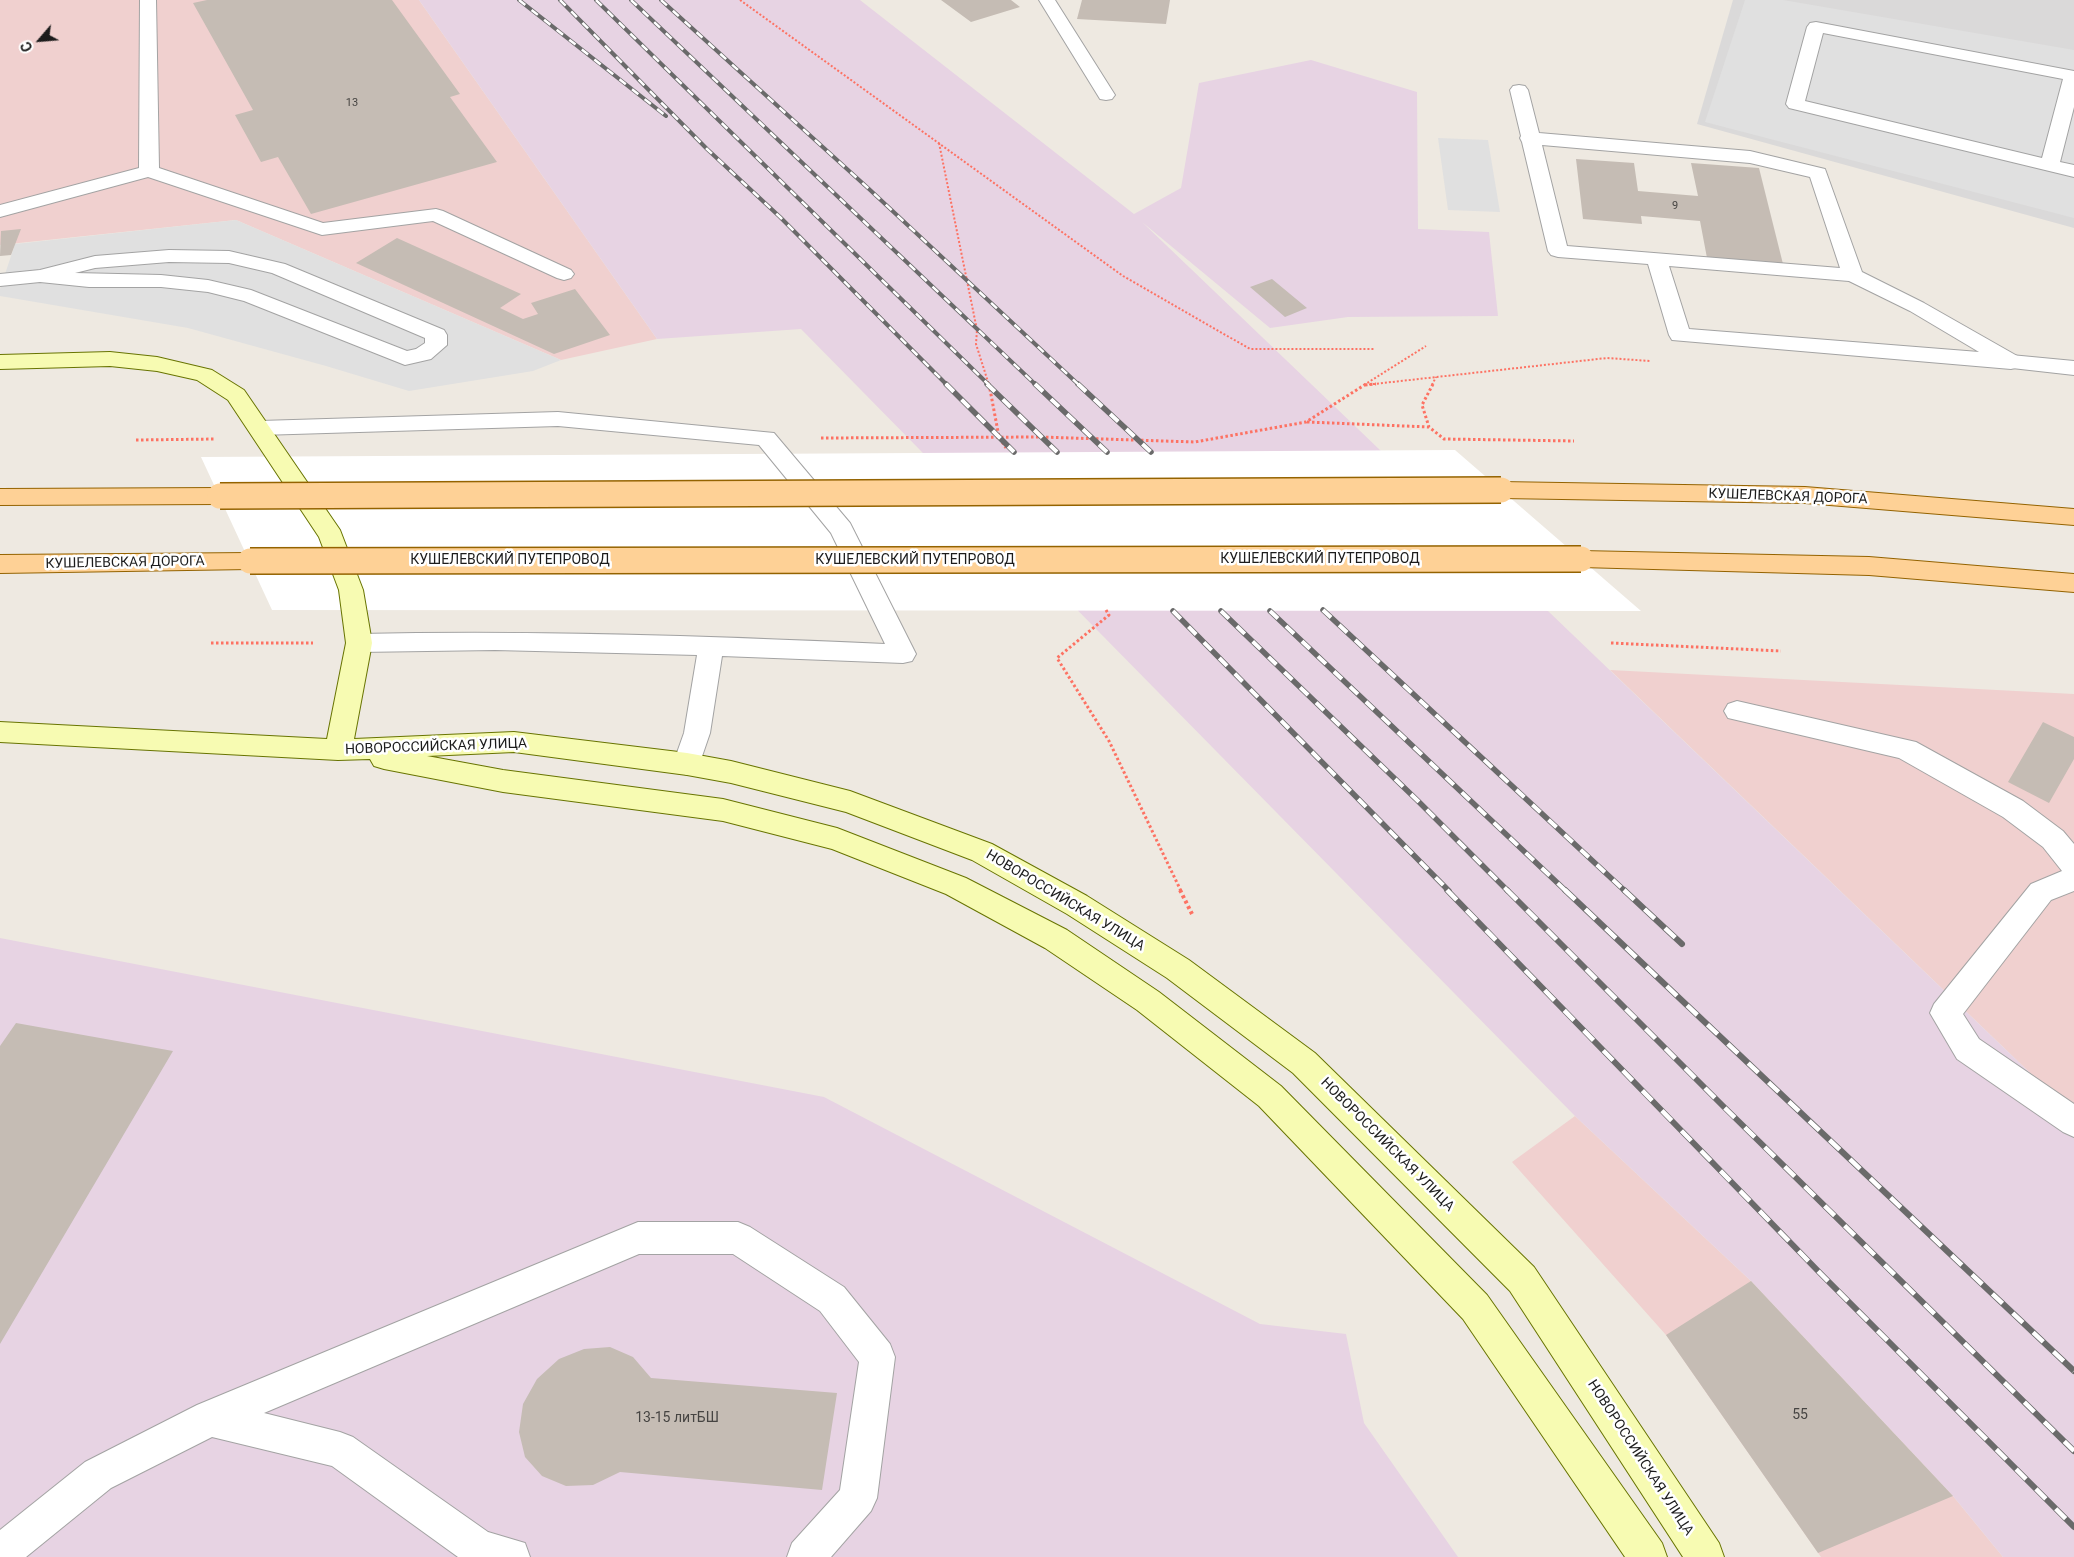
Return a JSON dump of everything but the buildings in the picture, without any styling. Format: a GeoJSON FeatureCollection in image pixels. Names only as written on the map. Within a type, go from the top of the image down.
{"type":"FeatureCollection","features":[{"type":"Feature","properties":{"kind":"main road"},"geometry":{"type":"LineString","coordinates":[[0,362],[110,359],[157,364],[204,376],[236,395],[264,433],[331,536],[351,590],[359,643],[338,750],[0,732]]}},
{"type":"Feature","properties":{"kind":"main road","name":"КУШЕЛЕВСКАЯ ДОРОГА"},"geometry":{"type":"LineString","coordinates":[[0,497],[1501,490],[1805,495],[2074,517]]}},
{"type":"Feature","properties":{"kind":"main road","name":"КУШЕЛЕВСКИЙ ПУТЕПРОВОД"},"geometry":{"type":"LineString","coordinates":[[250,561],[1581,558],[1869,566],[2074,583]]}},
{"type":"Feature","properties":{"kind":"main road","name":"КУШЕЛЕВСКАЯ ДОРОГА"},"geometry":{"type":"LineString","coordinates":[[0,564],[250,561]]}},
{"type":"Feature","properties":{"kind":"main road","name":"НОВОРОССИЙСКАЯ УЛИЦА"},"geometry":{"type":"LineString","coordinates":[[338,750],[514,742],[687,764],[731,772],[850,802],[982,852],[1076,905],[1178,969],[1304,1063],[1522,1279],[1705,1557]]}},
{"type":"Feature","properties":{"kind":"main road","name":"НОВОРОССИЙСКАЯ УЛИЦА"},"geometry":{"type":"LineString","coordinates":[[338,750],[503,781],[673,802],[714,809],[837,839],[956,886],[1056,939],[1148,1001],[1270,1096],[1475,1307],[1648,1557]]}},
{"type":"Feature","properties":{"kind":"street"},"geometry":{"type":"LineString","coordinates":[[148,0],[149,171]]}},
{"type":"Feature","properties":{"kind":"street"},"geometry":{"type":"LineString","coordinates":[[1047,0],[1106,95]]}},
{"type":"Feature","properties":{"kind":"street"},"geometry":{"type":"LineString","coordinates":[[2050,165],[2073,76],[1816,27],[1795,104],[2074,171]]}},
{"type":"Feature","properties":{"kind":"street"},"geometry":{"type":"LineString","coordinates":[[1519,90],[1529,138],[1558,251],[1853,275],[1916,307],[2011,362]]}},
{"type":"Feature","properties":{"kind":"street"},"geometry":{"type":"LineString","coordinates":[[1529,138],[1750,157],[1818,173],[1853,275]]}},
{"type":"Feature","properties":{"kind":"street"},"geometry":{"type":"LineString","coordinates":[[0,211],[149,171],[322,229],[436,215],[564,274]]}},
{"type":"Feature","properties":{"kind":"street"},"geometry":{"type":"LineString","coordinates":[[0,280],[40,276],[95,262],[170,256],[229,256],[278,268],[427,331],[436,335],[436,345],[423,354],[405,358],[251,296],[208,286],[161,281],[89,281],[40,276]]}},
{"type":"Feature","properties":{"kind":"street"},"geometry":{"type":"LineString","coordinates":[[1657,259],[1680,335],[2074,368]]}},
{"type":"Feature","properties":{"kind":"street"},"geometry":{"type":"LineString","coordinates":[[264,433],[558,419],[766,438],[841,529],[902,654],[710,645],[423,641],[359,643]]}},
{"type":"Feature","properties":{"kind":"street"},"geometry":{"type":"LineString","coordinates":[[687,764],[697,733],[710,645]]}},
{"type":"Feature","properties":{"kind":"street"},"geometry":{"type":"LineString","coordinates":[[1737,711],[1906,749],[2013,809],[2052,839],[2074,865]]}},
{"type":"Feature","properties":{"kind":"street"},"geometry":{"type":"LineString","coordinates":[[2074,878],[2041,892],[1945,1013],[1968,1049],[2074,1122]]}},
{"type":"Feature","properties":{"kind":"street"},"geometry":{"type":"LineString","coordinates":[[0,1554],[98,1475],[210,1418],[638,1238],[738,1238],[832,1299],[878,1357],[858,1498],[806,1557]]}},
{"type":"Feature","properties":{"kind":"street"},"geometry":{"type":"LineString","coordinates":[[210,1418],[340,1450],[479,1549],[511,1557]]}},
{"type":"Feature","properties":{"kind":"path"},"geometry":{"type":"LineString","coordinates":[[740,0],[1123,276],[1250,350],[1374,349]]}},
{"type":"Feature","properties":{"kind":"path"},"geometry":{"type":"LineString","coordinates":[[939,143],[977,330],[976,344],[989,384],[999,437],[1009,452]]}},
{"type":"Feature","properties":{"kind":"path"},"geometry":{"type":"LineString","coordinates":[[1306,422],[1426,346]]}},
{"type":"Feature","properties":{"kind":"path"},"geometry":{"type":"LineString","coordinates":[[1436,377],[1422,405],[1429,427],[1444,439],[1574,441]]}},
{"type":"Feature","properties":{"kind":"path"},"geometry":{"type":"LineString","coordinates":[[766,438],[1041,436],[1195,442],[1306,422],[1429,427]]}},
{"type":"Feature","properties":{"kind":"path"},"geometry":{"type":"LineString","coordinates":[[136,440],[264,433]]}},
{"type":"Feature","properties":{"kind":"path"},"geometry":{"type":"LineString","coordinates":[[1106,610],[1109,615],[1057,658],[1109,741],[1192,914]]}},
{"type":"Feature","properties":{"kind":"path"},"geometry":{"type":"LineString","coordinates":[[211,643],[315,643]]}},
{"type":"Feature","properties":{"kind":"path"},"geometry":{"type":"LineString","coordinates":[[1611,643],[1782,651]]}},
{"type":"Feature","properties":{"kind":"shaded area"},"geometry":{"type":"Polygon","coordinates":[[[0,0],[419,0],[657,339],[561,360],[236,220],[0,245],[0,0]]]}},
{"type":"Feature","properties":{"kind":"shaded area"},"geometry":{"type":"Polygon","coordinates":[[[419,0],[860,0],[1134,214],[1181,188],[1199,83],[1311,60],[1417,92],[1418,229],[1489,232],[1498,316],[1348,317],[1270,328],[1142,222],[2074,1115],[2074,1557],[2003,1557],[1953,1496],[1751,1281],[1575,1116],[801,329],[657,339],[419,0]]]}},
{"type":"Feature","properties":{"kind":"shaded area"},"geometry":{"type":"Polygon","coordinates":[[[1733,0],[2074,0],[2074,228],[1697,124],[1733,0]]]}},
{"type":"Feature","properties":{"kind":"shaded area"},"geometry":{"type":"Polygon","coordinates":[[[1745,0],[1783,0],[2074,50],[2074,218],[1705,122],[1745,0]]]}},
{"type":"Feature","properties":{"kind":"shaded area"},"geometry":{"type":"Polygon","coordinates":[[[1438,138],[1488,140],[1500,212],[1448,210],[1438,138]]]}},
{"type":"Feature","properties":{"kind":"shaded area"},"geometry":{"type":"Polygon","coordinates":[[[236,220],[561,360],[533,371],[409,391],[188,328],[0,296],[0,289],[15,244],[236,220]]]}},
{"type":"Feature","properties":{"kind":"shaded area"},"geometry":{"type":"Polygon","coordinates":[[[1610,670],[2074,694],[2074,1115],[1610,670]]]}},
{"type":"Feature","properties":{"kind":"shaded area"},"geometry":{"type":"Polygon","coordinates":[[[0,938],[824,1097],[1260,1324],[1346,1334],[1364,1423],[1458,1557],[0,1557],[0,938]]]}},
{"type":"Feature","properties":{"kind":"shaded area"},"geometry":{"type":"Polygon","coordinates":[[[1575,1116],[1751,1281],[1953,1496],[2003,1557],[1821,1557],[1666,1335],[1512,1162],[1575,1116]]]}},
{"type":"Feature","properties":{"kind":"pier"},"geometry":{"type":"Polygon","coordinates":[[[1455,450],[1641,611],[272,610],[201,457],[1455,450]]]}},
{"type":"Feature","properties":{"kind":"railway"},"geometry":{"type":"LineString","coordinates":[[519,0],[666,116]]}},
{"type":"Feature","properties":{"kind":"railway"},"geometry":{"type":"LineString","coordinates":[[560,0],[707,149],[780,217],[947,385]]}},
{"type":"Feature","properties":{"kind":"railway"},"geometry":{"type":"LineString","coordinates":[[596,0],[989,385]]}},
{"type":"Feature","properties":{"kind":"railway"},"geometry":{"type":"LineString","coordinates":[[631,0],[1036,385]]}},
{"type":"Feature","properties":{"kind":"railway"},"geometry":{"type":"LineString","coordinates":[[661,0],[869,189],[1079,385]]}},
{"type":"Feature","properties":{"kind":"railway"},"geometry":{"type":"LineString","coordinates":[[987,384],[1057,452]]}},
{"type":"Feature","properties":{"kind":"railway"},"geometry":{"type":"LineString","coordinates":[[1035,384],[1107,452]]}},
{"type":"Feature","properties":{"kind":"railway"},"geometry":{"type":"LineString","coordinates":[[1078,384],[1151,452]]}},
{"type":"Feature","properties":{"kind":"railway"},"geometry":{"type":"LineString","coordinates":[[947,385],[1014,452]]}},
{"type":"Feature","properties":{"kind":"railway"},"geometry":{"type":"LineString","coordinates":[[1323,610],[1625,891]]}},
{"type":"Feature","properties":{"kind":"railway"},"geometry":{"type":"LineString","coordinates":[[1173,611],[1449,891]]}},
{"type":"Feature","properties":{"kind":"railway"},"geometry":{"type":"LineString","coordinates":[[1221,611],[1418,801],[1723,1106],[2074,1451]]}},
{"type":"Feature","properties":{"kind":"railway"},"geometry":{"type":"LineString","coordinates":[[1270,611],[1566,891]]}},
{"type":"Feature","properties":{"kind":"railway"},"geometry":{"type":"LineString","coordinates":[[1447,890],[1821,1274],[2074,1527]]}},
{"type":"Feature","properties":{"kind":"railway"},"geometry":{"type":"LineString","coordinates":[[1565,890],[2074,1371]]}},
{"type":"Feature","properties":{"kind":"railway"},"geometry":{"type":"LineString","coordinates":[[1624,890],[1682,944]]}}]}
